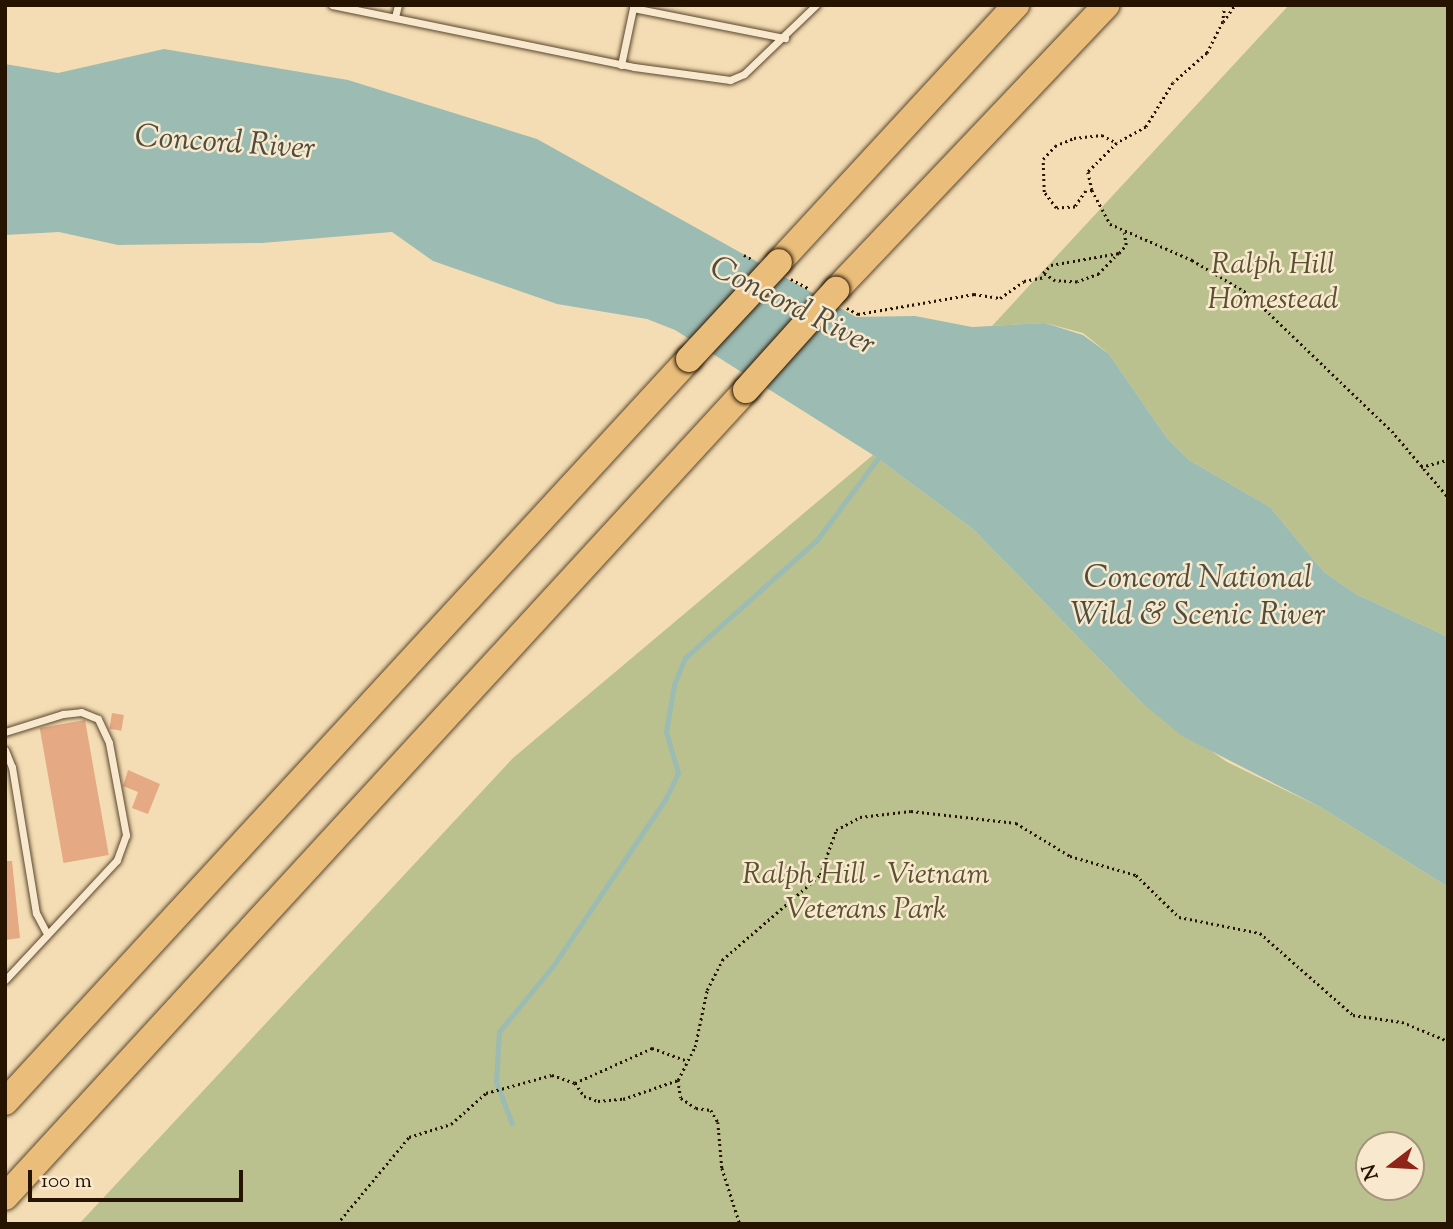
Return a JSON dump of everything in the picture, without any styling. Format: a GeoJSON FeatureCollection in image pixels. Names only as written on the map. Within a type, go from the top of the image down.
{"type":"FeatureCollection","features":[{"type":"Feature","properties":{"kind":"highway"},"geometry":{"type":"LineString","coordinates":[[5,1102],[1016,5]]}},
{"type":"Feature","properties":{"kind":"highway"},"geometry":{"type":"LineString","coordinates":[[5,1197],[746,390],[828,294],[1106,5]]}},
{"type":"Feature","properties":{"kind":"lane"},"geometry":{"type":"LineString","coordinates":[[332,5],[621,65],[730,80],[744,74],[816,5]]}},
{"type":"Feature","properties":{"kind":"lane"},"geometry":{"type":"LineString","coordinates":[[396,17],[398,5]]}},
{"type":"Feature","properties":{"kind":"lane"},"geometry":{"type":"LineString","coordinates":[[621,65],[633,8],[785,37]]}},
{"type":"Feature","properties":{"kind":"lane"},"geometry":{"type":"LineString","coordinates":[[5,732],[35,720],[91,714],[103,727],[116,773],[126,835],[123,848],[105,873],[46,932],[5,980]]}},
{"type":"Feature","properties":{"kind":"lane"},"geometry":{"type":"LineString","coordinates":[[5,750],[36,913],[46,932]]}},
{"type":"Feature","properties":{"kind":"path"},"geometry":{"type":"LineString","coordinates":[[1223,22],[1225,5]]}},
{"type":"Feature","properties":{"kind":"path"},"geometry":{"type":"LineString","coordinates":[[1235,5],[1207,53],[1173,83],[1146,127],[1117,143],[1088,172],[1092,191],[1110,224],[1124,233],[1192,260],[1249,294],[1392,431],[1448,496]]}},
{"type":"Feature","properties":{"kind":"path"},"geometry":{"type":"LineString","coordinates":[[1092,191],[1086,191],[1075,207],[1056,208],[1044,192],[1043,159],[1055,146],[1074,138],[1102,135],[1117,143]]}},
{"type":"Feature","properties":{"kind":"path"},"geometry":{"type":"LineString","coordinates":[[744,255],[775,267],[828,294],[858,314],[974,294],[1000,298],[1024,281],[1045,277],[1070,283],[1093,277],[1126,245],[1124,233]]}},
{"type":"Feature","properties":{"kind":"path"},"geometry":{"type":"LineString","coordinates":[[1045,277],[1044,268],[1051,265],[1119,253]]}},
{"type":"Feature","properties":{"kind":"path"},"geometry":{"type":"LineString","coordinates":[[1421,467],[1448,460]]}},
{"type":"Feature","properties":{"kind":"path"},"geometry":{"type":"LineString","coordinates":[[740,1224],[722,1168],[718,1122],[711,1110],[696,1108],[681,1098],[678,1080],[695,1046],[706,990],[722,960],[820,875],[835,831],[860,817],[911,811],[1016,823],[1070,856],[1118,867],[1136,875],[1179,917],[1260,933],[1353,1015],[1402,1022],[1448,1041]]}},
{"type":"Feature","properties":{"kind":"path"},"geometry":{"type":"LineString","coordinates":[[575,1083],[652,1048],[687,1061]]}},
{"type":"Feature","properties":{"kind":"path"},"geometry":{"type":"LineString","coordinates":[[337,1224],[409,1137],[452,1124],[486,1093],[525,1086],[537,1076],[552,1075],[575,1083],[584,1096],[598,1101],[623,1099],[678,1080]]}},
{"type":"Feature","properties":{"kind":"green space","name":"Ralph Hill Homestead"},"geometry":{"type":"Polygon","coordinates":[[[1289,5],[1448,5],[1448,637],[1356,594],[1324,572],[1270,507],[1189,460],[1167,438],[1109,354],[1083,333],[1045,323],[992,326],[1289,5]]]}},
{"type":"Feature","properties":{"kind":"green space","name":"Ralph Hill - Vietnam Veterans Park"},"geometry":{"type":"Polygon","coordinates":[[[873,455],[974,530],[1140,701],[1227,762],[1322,808],[1448,887],[1448,1224],[79,1224],[513,758],[873,455]]]}},
{"type":"Feature","properties":{"kind":"water"},"geometry":{"type":"Polygon","coordinates":[[[164,49],[348,80],[537,139],[856,317],[915,316],[972,327],[1045,323],[1083,335],[1109,354],[1167,438],[1189,460],[1270,507],[1324,572],[1356,594],[1448,637],[1448,887],[1322,808],[1182,736],[1140,701],[974,530],[873,455],[675,330],[647,319],[557,304],[433,261],[392,232],[262,243],[118,245],[59,232],[5,235],[5,64],[58,73],[164,49]]]}},
{"type":"Feature","properties":{"kind":"building"},"geometry":{"type":"Polygon","coordinates":[[[112,713],[124,715],[121,731],[109,729],[112,713]]]}},
{"type":"Feature","properties":{"kind":"building"},"geometry":{"type":"Polygon","coordinates":[[[85,720],[109,855],[63,863],[40,728],[85,720]]]}},
{"type":"Feature","properties":{"kind":"building"},"geometry":{"type":"Polygon","coordinates":[[[128,770],[160,784],[148,814],[132,808],[138,792],[123,786],[128,770]]]}},
{"type":"Feature","properties":{"kind":"building"},"geometry":{"type":"Polygon","coordinates":[[[5,861],[12,861],[20,938],[5,940],[5,861]]]}},
{"type":"Feature","properties":{"kind":"waterway"},"geometry":{"type":"LineString","coordinates":[[512,1124],[496,1082],[499,1032],[553,966],[665,800],[678,773],[666,732],[674,685],[685,658],[817,540],[881,454]]}},
{"type":"Feature","properties":{"kind":"water label","name":"Concord River"},"geometry":{"type":"Point","coordinates":[225,144]}},
{"type":"Feature","properties":{"kind":"water label","name":"Concord River"},"geometry":{"type":"Point","coordinates":[792,307]}},
{"type":"Feature","properties":{"kind":"water label","name":"Concord National Wild & Scenic River"},"geometry":{"type":"Point","coordinates":[1198,598]}}]}
